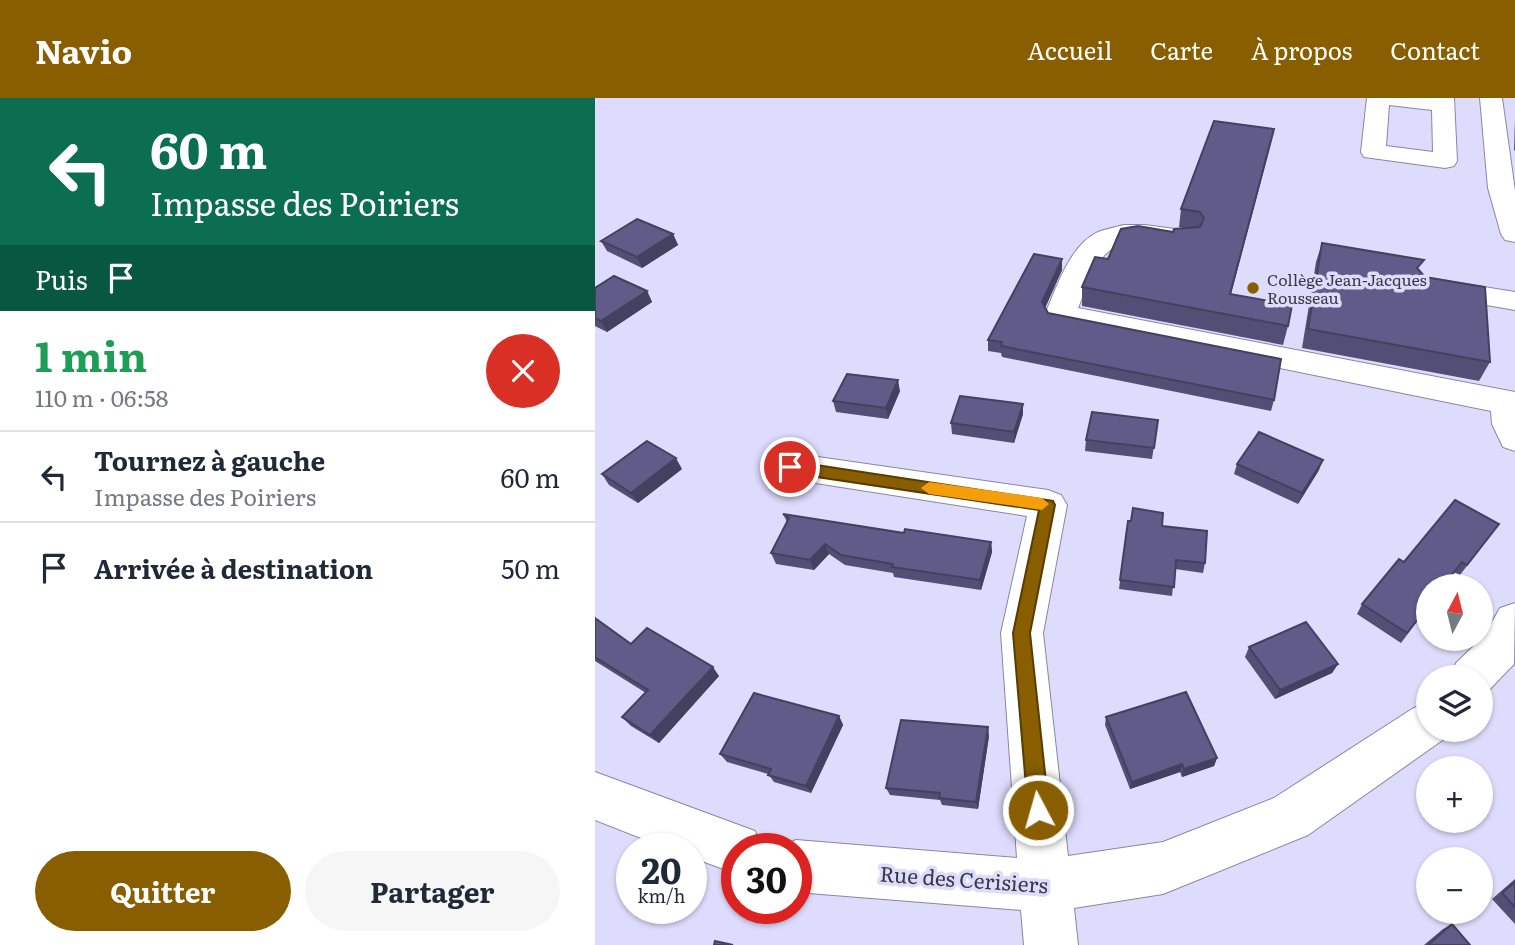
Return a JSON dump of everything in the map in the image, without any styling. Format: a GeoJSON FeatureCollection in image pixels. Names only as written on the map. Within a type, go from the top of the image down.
{"type":"FeatureCollection","features":[{"type":"Feature","properties":{"kind":"street"},"geometry":{"type":"LineString","coordinates":[[1378,98],[1373,152],[1445,161],[1443,102],[1383,98]]}},
{"type":"Feature","properties":{"kind":"street"},"geometry":{"type":"LineString","coordinates":[[1491,98],[1501,188],[1515,234]]}},
{"type":"Feature","properties":{"kind":"street"},"geometry":{"type":"LineString","coordinates":[[1185,239],[1142,231],[1121,232],[1095,244],[1085,259],[1060,314],[1511,403],[1509,424],[1515,438]]}},
{"type":"Feature","properties":{"kind":"street"},"geometry":{"type":"LineString","coordinates":[[1427,287],[1515,301]]}},
{"type":"Feature","properties":{"kind":"street"},"geometry":{"type":"LineString","coordinates":[[790,467],[1048,505],[1021,633],[1052,945]]}},
{"type":"Feature","properties":{"kind":"street"},"geometry":{"type":"LineString","coordinates":[[1484,665],[1499,649],[1515,621]]}},
{"type":"Feature","properties":{"kind":"street","name":"Rue des Cerisiers"},"geometry":{"type":"LineString","coordinates":[[812,867],[1046,886],[1163,868],[1290,817],[1416,732]]}},
{"type":"Feature","properties":{"kind":"street"},"geometry":{"type":"LineString","coordinates":[[595,796],[721,843]]}},
{"type":"Feature","properties":{"kind":"building"},"geometry":{"type":"Polygon","coordinates":[[[1214,121],[1274,129],[1230,294],[1292,305],[1288,326],[1082,287],[1095,257],[1108,259],[1121,229],[1138,226],[1173,232],[1174,229],[1200,227],[1204,218],[1200,212],[1181,209],[1214,121]]]}},
{"type":"Feature","properties":{"kind":"building"},"geometry":{"type":"Polygon","coordinates":[[[637,219],[673,234],[637,257],[601,241],[637,219]]]}},
{"type":"Feature","properties":{"kind":"building"},"geometry":{"type":"Polygon","coordinates":[[[1322,243],[1424,260],[1417,268],[1425,277],[1485,287],[1490,362],[1308,329],[1322,243]]]}},
{"type":"Feature","properties":{"kind":"building"},"geometry":{"type":"Polygon","coordinates":[[[1034,254],[1062,259],[1042,302],[1048,313],[1281,359],[1274,400],[1001,346],[1002,342],[988,340],[1034,254]]]}},
{"type":"Feature","properties":{"kind":"building"},"geometry":{"type":"Polygon","coordinates":[[[614,276],[647,291],[601,321],[595,318],[595,288],[614,276]]]}},
{"type":"Feature","properties":{"kind":"building"},"geometry":{"type":"Polygon","coordinates":[[[847,374],[898,380],[886,408],[833,401],[847,374]]]}},
{"type":"Feature","properties":{"kind":"building"},"geometry":{"type":"Polygon","coordinates":[[[960,396],[1023,404],[1014,432],[951,423],[960,396]]]}},
{"type":"Feature","properties":{"kind":"building"},"geometry":{"type":"Polygon","coordinates":[[[1092,412],[1158,420],[1154,448],[1086,440],[1092,412]]]}},
{"type":"Feature","properties":{"kind":"building"},"geometry":{"type":"Polygon","coordinates":[[[1259,432],[1323,460],[1302,493],[1237,464],[1259,432]]]}},
{"type":"Feature","properties":{"kind":"building"},"geometry":{"type":"Polygon","coordinates":[[[647,441],[676,458],[631,493],[602,474],[647,441]]]}},
{"type":"Feature","properties":{"kind":"building"},"geometry":{"type":"Polygon","coordinates":[[[1455,500],[1499,524],[1467,565],[1462,562],[1452,574],[1416,574],[1416,621],[1407,633],[1362,604],[1399,559],[1404,562],[1455,500]]]}},
{"type":"Feature","properties":{"kind":"building"},"geometry":{"type":"Polygon","coordinates":[[[1133,508],[1163,513],[1162,526],[1207,531],[1205,563],[1176,560],[1174,587],[1120,580],[1128,521],[1131,521],[1133,508]]]}},
{"type":"Feature","properties":{"kind":"building"},"geometry":{"type":"Polygon","coordinates":[[[783,514],[904,533],[905,529],[991,542],[980,580],[892,567],[893,564],[841,555],[825,544],[810,560],[771,553],[789,518],[783,514]]]}},
{"type":"Feature","properties":{"kind":"building"},"geometry":{"type":"Polygon","coordinates":[[[595,618],[631,644],[647,628],[713,667],[650,735],[622,717],[648,690],[595,657],[595,618]]]}},
{"type":"Feature","properties":{"kind":"building"},"geometry":{"type":"Polygon","coordinates":[[[1306,622],[1338,664],[1280,690],[1249,647],[1306,622]]]}},
{"type":"Feature","properties":{"kind":"building"},"geometry":{"type":"Polygon","coordinates":[[[1186,692],[1217,758],[1184,769],[1182,764],[1132,782],[1106,717],[1186,692]]]}},
{"type":"Feature","properties":{"kind":"building"},"geometry":{"type":"Polygon","coordinates":[[[754,693],[839,716],[806,786],[768,775],[771,769],[720,754],[754,693]]]}},
{"type":"Feature","properties":{"kind":"building"},"geometry":{"type":"Polygon","coordinates":[[[901,720],[988,727],[976,802],[939,798],[940,793],[886,788],[901,720]]]}},
{"type":"Feature","properties":{"kind":"building"},"geometry":{"type":"Polygon","coordinates":[[[1515,882],[1515,907],[1502,893],[1515,882]]]}},
{"type":"Feature","properties":{"kind":"building"},"geometry":{"type":"Polygon","coordinates":[[[1452,924],[1470,945],[1428,945],[1452,924]]]}},
{"type":"Feature","properties":{"kind":"building"},"geometry":{"type":"Polygon","coordinates":[[[715,941],[733,945],[714,945],[715,941]]]}},
{"type":"Feature","properties":{"kind":"slow traffic"},"geometry":{"type":"LineString","coordinates":[[929,488],[1042,504]]}},
{"type":"Feature","properties":{"kind":"place","name":"Collège Jean-Jacques Rousseau"},"geometry":{"type":"Point","coordinates":[1253,288]}},
{"type":"Feature","properties":{"kind":"route"},"geometry":{"type":"LineString","coordinates":[[790,467],[1048,505],[1021,633],[1038,810]]}}]}
